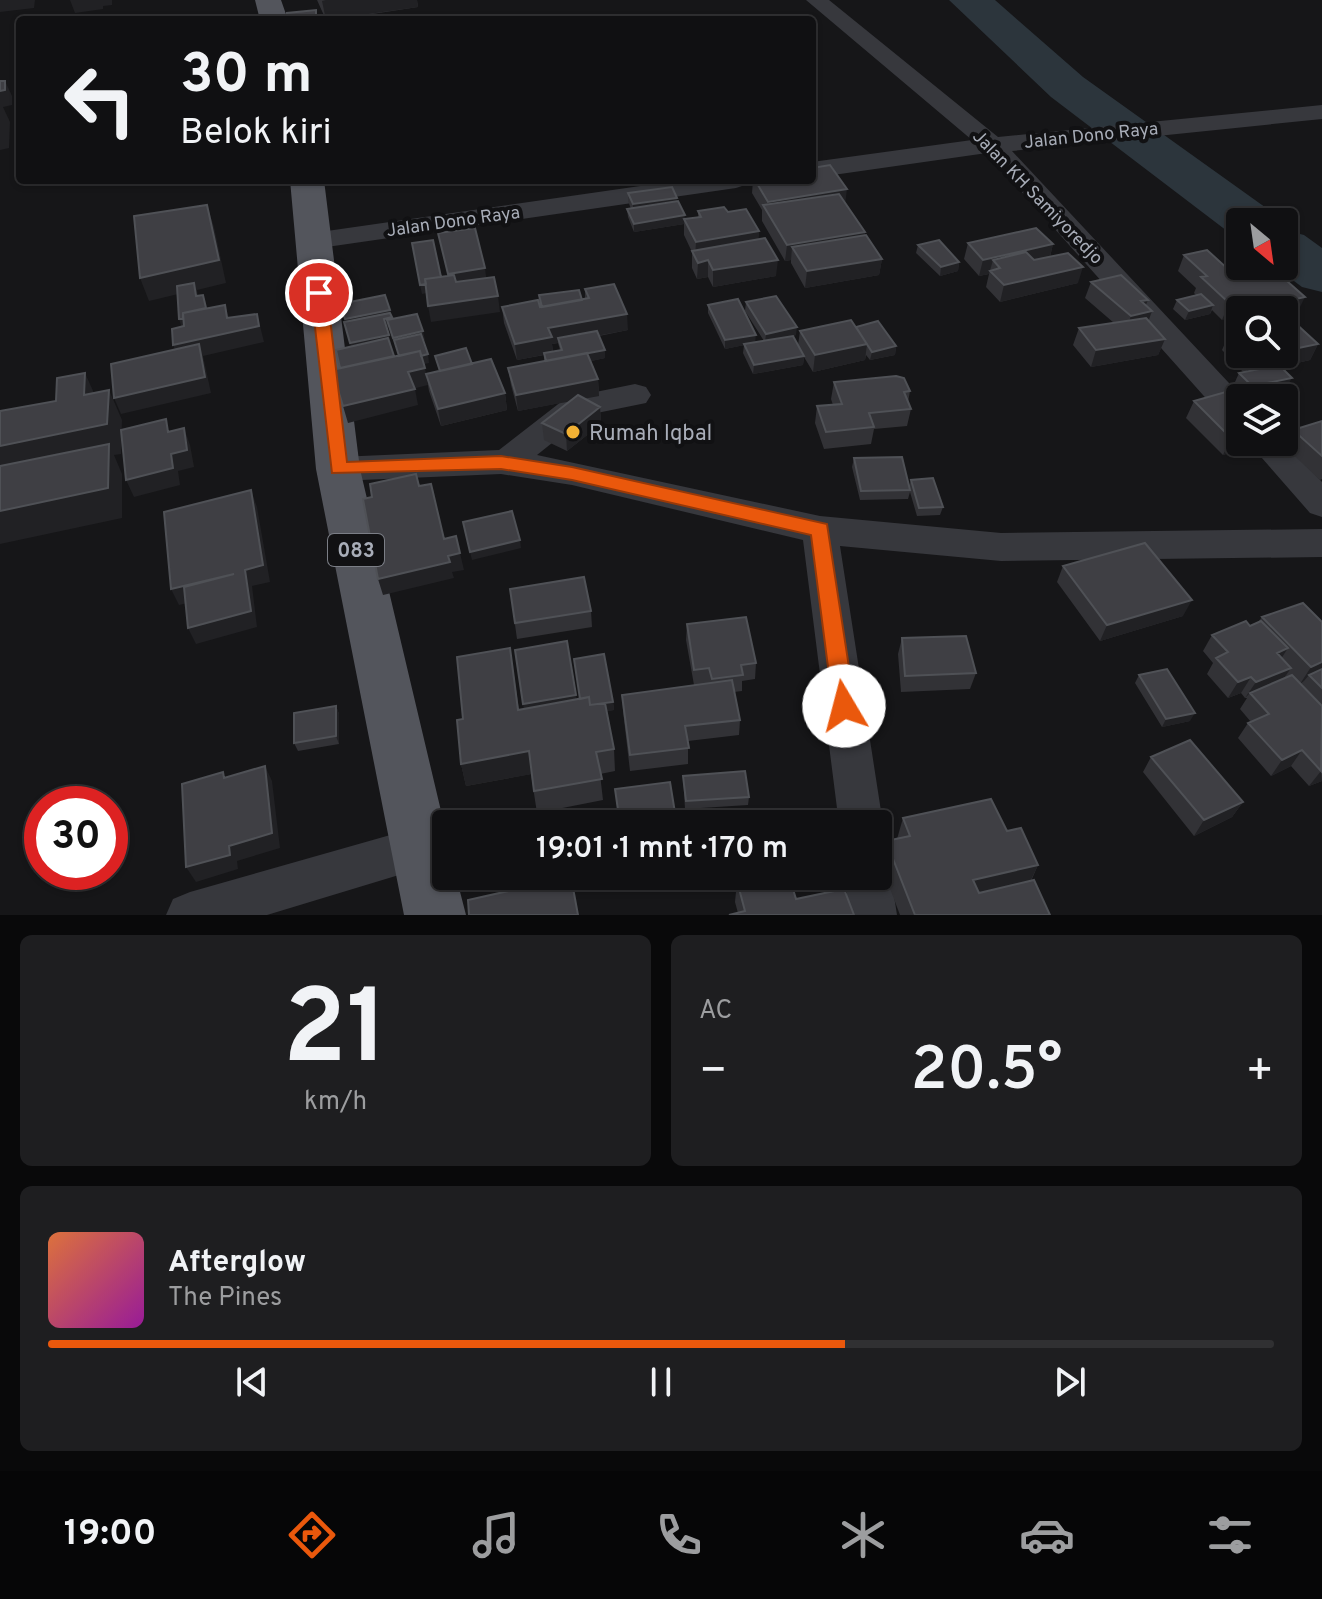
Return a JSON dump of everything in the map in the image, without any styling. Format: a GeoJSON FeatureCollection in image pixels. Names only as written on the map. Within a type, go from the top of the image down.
{"type":"FeatureCollection","features":[{"type":"Feature","properties":{"kind":"main road","name":"083"},"geometry":{"type":"LineString","coordinates":[[307,184],[338,469],[435,915]]}},
{"type":"Feature","properties":{"kind":"street","name":"Jalan KH Samiyoredjo"},"geometry":{"type":"LineString","coordinates":[[816,0],[993,145],[1226,400]]}},
{"type":"Feature","properties":{"kind":"street","name":"Jalan Dono Raya"},"geometry":{"type":"LineString","coordinates":[[816,169],[993,145],[1322,112]]}},
{"type":"Feature","properties":{"kind":"street","name":"Jalan Dono Raya"},"geometry":{"type":"LineString","coordinates":[[313,241],[708,184]]}},
{"type":"Feature","properties":{"kind":"street"},"geometry":{"type":"LineString","coordinates":[[505,463],[577,406],[635,395]]}},
{"type":"Feature","properties":{"kind":"street"},"geometry":{"type":"LineString","coordinates":[[1278,456],[1322,504]]}},
{"type":"Feature","properties":{"kind":"street"},"geometry":{"type":"LineString","coordinates":[[338,469],[505,463],[572,473],[820,530],[1001,547],[1322,543]]}},
{"type":"Feature","properties":{"kind":"street"},"geometry":{"type":"LineString","coordinates":[[820,530],[859,810]]}},
{"type":"Feature","properties":{"kind":"street"},"geometry":{"type":"LineString","coordinates":[[190,915],[422,847]]}},
{"type":"Feature","properties":{"kind":"street"},"geometry":{"type":"LineString","coordinates":[[870,890],[873,915]]}},
{"type":"Feature","properties":{"kind":"building"},"geometry":{"type":"Polygon","coordinates":[[[316,10],[316,16],[287,16],[287,13],[316,10]]]}},
{"type":"Feature","properties":{"kind":"building"},"geometry":{"type":"Polygon","coordinates":[[[0,81],[5,81],[5,90],[0,91],[0,81]]]}},
{"type":"Feature","properties":{"kind":"building"},"geometry":{"type":"Polygon","coordinates":[[[830,165],[847,189],[768,202],[757,184],[816,184],[816,167],[830,165]]]}},
{"type":"Feature","properties":{"kind":"building"},"geometry":{"type":"Polygon","coordinates":[[[672,187],[677,198],[633,204],[628,193],[672,187]]]}},
{"type":"Feature","properties":{"kind":"building"},"geometry":{"type":"Polygon","coordinates":[[[839,194],[865,232],[787,245],[763,205],[839,194]]]}},
{"type":"Feature","properties":{"kind":"building"},"geometry":{"type":"Polygon","coordinates":[[[678,201],[685,215],[634,224],[627,209],[678,201]]]}},
{"type":"Feature","properties":{"kind":"building"},"geometry":{"type":"Polygon","coordinates":[[[207,205],[219,260],[140,278],[134,216],[207,205]]]}},
{"type":"Feature","properties":{"kind":"building"},"geometry":{"type":"Polygon","coordinates":[[[724,207],[728,212],[746,209],[759,231],[696,242],[684,219],[701,217],[698,211],[724,207]]]}},
{"type":"Feature","properties":{"kind":"building"},"geometry":{"type":"Polygon","coordinates":[[[475,228],[485,268],[448,274],[438,233],[475,228]]]}},
{"type":"Feature","properties":{"kind":"building"},"geometry":{"type":"Polygon","coordinates":[[[1036,228],[1053,244],[983,260],[968,243],[1036,228]]]}},
{"type":"Feature","properties":{"kind":"building"},"geometry":{"type":"Polygon","coordinates":[[[866,235],[882,259],[807,271],[792,247],[866,235]]]}},
{"type":"Feature","properties":{"kind":"building"},"geometry":{"type":"Polygon","coordinates":[[[765,238],[778,260],[713,270],[708,260],[698,263],[692,251],[765,238]]]}},
{"type":"Feature","properties":{"kind":"building"},"geometry":{"type":"Polygon","coordinates":[[[433,240],[441,277],[425,279],[426,284],[420,285],[412,243],[433,240]]]}},
{"type":"Feature","properties":{"kind":"building"},"geometry":{"type":"Polygon","coordinates":[[[939,240],[959,262],[941,267],[918,245],[939,240]]]}},
{"type":"Feature","properties":{"kind":"building"},"geometry":{"type":"Polygon","coordinates":[[[1207,250],[1226,267],[1226,280],[1286,280],[1305,297],[1226,296],[1226,300],[1201,277],[1207,276],[1184,255],[1207,250]]]}},
{"type":"Feature","properties":{"kind":"building"},"geometry":{"type":"Polygon","coordinates":[[[1026,252],[1034,260],[1068,253],[1083,267],[1004,285],[990,271],[1000,268],[993,260],[1026,252]]]}},
{"type":"Feature","properties":{"kind":"building"},"geometry":{"type":"Polygon","coordinates":[[[454,275],[456,282],[494,277],[498,296],[428,306],[425,279],[454,275]]]}},
{"type":"Feature","properties":{"kind":"building"},"geometry":{"type":"Polygon","coordinates":[[[1121,275],[1148,300],[1141,301],[1152,311],[1131,316],[1091,282],[1121,275]]]}},
{"type":"Feature","properties":{"kind":"building"},"geometry":{"type":"Polygon","coordinates":[[[194,283],[196,296],[203,295],[206,308],[183,313],[183,319],[179,319],[177,286],[194,283]]]}},
{"type":"Feature","properties":{"kind":"building"},"geometry":{"type":"Polygon","coordinates":[[[614,284],[627,314],[548,328],[552,337],[515,344],[502,307],[538,300],[540,307],[589,298],[585,289],[614,284]]]}},
{"type":"Feature","properties":{"kind":"building"},"geometry":{"type":"Polygon","coordinates":[[[579,290],[582,300],[542,307],[539,295],[579,290]]]}},
{"type":"Feature","properties":{"kind":"building"},"geometry":{"type":"Polygon","coordinates":[[[1201,294],[1213,305],[1189,311],[1177,300],[1201,294]]]}},
{"type":"Feature","properties":{"kind":"building"},"geometry":{"type":"Polygon","coordinates":[[[385,295],[390,310],[345,319],[340,304],[385,295]]]}},
{"type":"Feature","properties":{"kind":"building"},"geometry":{"type":"Polygon","coordinates":[[[776,296],[797,327],[766,334],[746,302],[776,296]]]}},
{"type":"Feature","properties":{"kind":"building"},"geometry":{"type":"Polygon","coordinates":[[[738,299],[756,335],[725,340],[708,305],[738,299]]]}},
{"type":"Feature","properties":{"kind":"building"},"geometry":{"type":"Polygon","coordinates":[[[225,305],[227,318],[257,314],[259,326],[173,345],[172,329],[184,326],[183,313],[225,305]]]}},
{"type":"Feature","properties":{"kind":"building"},"geometry":{"type":"Polygon","coordinates":[[[390,313],[392,317],[384,319],[389,335],[350,343],[344,322],[390,313]]]}},
{"type":"Feature","properties":{"kind":"building"},"geometry":{"type":"Polygon","coordinates":[[[417,314],[423,331],[393,338],[387,320],[417,314]]]}},
{"type":"Feature","properties":{"kind":"building"},"geometry":{"type":"Polygon","coordinates":[[[1146,318],[1165,339],[1096,350],[1079,328],[1146,318]]]}},
{"type":"Feature","properties":{"kind":"building"},"geometry":{"type":"Polygon","coordinates":[[[851,320],[867,344],[815,355],[800,331],[851,320]]]}},
{"type":"Feature","properties":{"kind":"building"},"geometry":{"type":"Polygon","coordinates":[[[878,321],[896,346],[872,352],[856,327],[878,321]]]}},
{"type":"Feature","properties":{"kind":"building"},"geometry":{"type":"Polygon","coordinates":[[[1298,326],[1318,344],[1298,348],[1298,326]]]}},
{"type":"Feature","properties":{"kind":"building"},"geometry":{"type":"Polygon","coordinates":[[[597,331],[605,350],[546,361],[544,353],[562,350],[558,338],[597,331]]]}},
{"type":"Feature","properties":{"kind":"building"},"geometry":{"type":"Polygon","coordinates":[[[421,334],[428,354],[421,356],[420,351],[399,356],[394,340],[421,334]]]}},
{"type":"Feature","properties":{"kind":"building"},"geometry":{"type":"Polygon","coordinates":[[[793,336],[804,356],[754,365],[744,344],[793,336]]]}},
{"type":"Feature","properties":{"kind":"building"},"geometry":{"type":"Polygon","coordinates":[[[388,338],[394,356],[340,368],[336,350],[388,338]]]}},
{"type":"Feature","properties":{"kind":"building"},"geometry":{"type":"Polygon","coordinates":[[[199,344],[205,377],[114,398],[111,364],[199,344]]]}},
{"type":"Feature","properties":{"kind":"building"},"geometry":{"type":"Polygon","coordinates":[[[466,348],[472,364],[440,371],[435,356],[466,348]]]}},
{"type":"Feature","properties":{"kind":"building"},"geometry":{"type":"Polygon","coordinates":[[[420,351],[425,368],[408,372],[415,389],[343,406],[332,370],[420,351]]]}},
{"type":"Feature","properties":{"kind":"building"},"geometry":{"type":"Polygon","coordinates":[[[587,353],[598,379],[516,395],[508,368],[587,353]]]}},
{"type":"Feature","properties":{"kind":"building"},"geometry":{"type":"Polygon","coordinates":[[[491,359],[505,393],[438,409],[426,374],[491,359]]]}},
{"type":"Feature","properties":{"kind":"building"},"geometry":{"type":"Polygon","coordinates":[[[1282,368],[1292,378],[1250,384],[1239,373],[1282,368]]]}},
{"type":"Feature","properties":{"kind":"building"},"geometry":{"type":"Polygon","coordinates":[[[85,373],[84,395],[109,390],[107,424],[0,446],[0,411],[56,401],[57,378],[85,373]]]}},
{"type":"Feature","properties":{"kind":"building"},"geometry":{"type":"Polygon","coordinates":[[[896,376],[904,378],[910,391],[904,392],[911,409],[869,413],[874,427],[826,432],[817,406],[842,404],[834,382],[896,376]]]}},
{"type":"Feature","properties":{"kind":"building"},"geometry":{"type":"Polygon","coordinates":[[[1226,392],[1226,433],[1194,401],[1226,392]]]}},
{"type":"Feature","properties":{"kind":"building"},"geometry":{"type":"Polygon","coordinates":[[[578,395],[600,407],[566,434],[542,423],[578,395]]]}},
{"type":"Feature","properties":{"kind":"building"},"geometry":{"type":"Polygon","coordinates":[[[166,419],[168,432],[184,428],[187,450],[171,454],[173,468],[126,480],[121,430],[166,419]]]}},
{"type":"Feature","properties":{"kind":"building"},"geometry":{"type":"Polygon","coordinates":[[[1322,421],[1322,456],[1298,434],[1298,428],[1322,421]]]}},
{"type":"Feature","properties":{"kind":"building"},"geometry":{"type":"Polygon","coordinates":[[[109,444],[108,488],[0,511],[0,466],[109,444]]]}},
{"type":"Feature","properties":{"kind":"building"},"geometry":{"type":"Polygon","coordinates":[[[902,457],[910,490],[861,491],[854,458],[902,457]]]}},
{"type":"Feature","properties":{"kind":"building"},"geometry":{"type":"Polygon","coordinates":[[[416,474],[419,486],[431,484],[444,539],[456,536],[460,553],[448,556],[450,562],[378,579],[363,499],[372,497],[370,484],[416,474]]]}},
{"type":"Feature","properties":{"kind":"building"},"geometry":{"type":"Polygon","coordinates":[[[933,478],[943,507],[919,508],[911,480],[933,478]]]}},
{"type":"Feature","properties":{"kind":"building"},"geometry":{"type":"Polygon","coordinates":[[[251,490],[263,565],[245,570],[251,611],[188,628],[184,587],[234,574],[171,589],[164,512],[251,490]]]}},
{"type":"Feature","properties":{"kind":"building"},"geometry":{"type":"Polygon","coordinates":[[[512,511],[520,540],[470,552],[463,522],[512,511]]]}},
{"type":"Feature","properties":{"kind":"building"},"geometry":{"type":"Polygon","coordinates":[[[1145,543],[1192,600],[1107,625],[1063,566],[1145,543]]]}},
{"type":"Feature","properties":{"kind":"building"},"geometry":{"type":"Polygon","coordinates":[[[584,577],[591,611],[515,623],[510,589],[584,577]]]}},
{"type":"Feature","properties":{"kind":"building"},"geometry":{"type":"Polygon","coordinates":[[[1303,603],[1322,622],[1322,662],[1311,667],[1262,617],[1303,603]]]}},
{"type":"Feature","properties":{"kind":"building"},"geometry":{"type":"Polygon","coordinates":[[[746,617],[756,663],[741,665],[743,675],[712,679],[709,668],[694,670],[687,624],[746,617]]]}},
{"type":"Feature","properties":{"kind":"building"},"geometry":{"type":"Polygon","coordinates":[[[1246,621],[1250,626],[1261,621],[1288,648],[1277,653],[1291,668],[1256,682],[1251,677],[1238,682],[1216,658],[1228,652],[1212,635],[1246,621]]]}},
{"type":"Feature","properties":{"kind":"building"},"geometry":{"type":"Polygon","coordinates":[[[966,636],[976,673],[905,676],[902,638],[966,636]]]}},
{"type":"Feature","properties":{"kind":"building"},"geometry":{"type":"Polygon","coordinates":[[[567,641],[576,695],[523,704],[515,650],[567,641]]]}},
{"type":"Feature","properties":{"kind":"building"},"geometry":{"type":"Polygon","coordinates":[[[510,648],[518,710],[589,697],[590,705],[605,703],[614,749],[596,752],[602,779],[534,791],[529,751],[461,764],[457,720],[463,719],[457,657],[510,648]]]}},
{"type":"Feature","properties":{"kind":"building"},"geometry":{"type":"Polygon","coordinates":[[[604,654],[613,702],[590,705],[589,697],[580,699],[574,659],[604,654]]]}},
{"type":"Feature","properties":{"kind":"building"},"geometry":{"type":"Polygon","coordinates":[[[1167,669],[1195,713],[1166,719],[1139,675],[1167,669]]]}},
{"type":"Feature","properties":{"kind":"building"},"geometry":{"type":"Polygon","coordinates":[[[1322,669],[1322,688],[1309,675],[1322,669]]]}},
{"type":"Feature","properties":{"kind":"building"},"geometry":{"type":"Polygon","coordinates":[[[1292,675],[1322,706],[1321,771],[1302,750],[1282,760],[1248,723],[1269,714],[1250,693],[1292,675]]]}},
{"type":"Feature","properties":{"kind":"building"},"geometry":{"type":"Polygon","coordinates":[[[732,680],[740,720],[685,726],[689,748],[630,755],[622,695],[732,680]]]}},
{"type":"Feature","properties":{"kind":"building"},"geometry":{"type":"Polygon","coordinates":[[[336,706],[336,736],[294,743],[294,713],[336,706]]]}},
{"type":"Feature","properties":{"kind":"building"},"geometry":{"type":"Polygon","coordinates":[[[1190,740],[1243,802],[1204,820],[1151,757],[1190,740]]]}},
{"type":"Feature","properties":{"kind":"building"},"geometry":{"type":"Polygon","coordinates":[[[265,766],[272,833],[229,846],[230,855],[186,867],[182,784],[223,772],[224,778],[265,766]]]}},
{"type":"Feature","properties":{"kind":"building"},"geometry":{"type":"Polygon","coordinates":[[[745,771],[749,797],[686,801],[683,776],[745,771]]]}},
{"type":"Feature","properties":{"kind":"building"},"geometry":{"type":"Polygon","coordinates":[[[670,782],[675,810],[618,810],[615,789],[670,782]]]}},
{"type":"Feature","properties":{"kind":"building"},"geometry":{"type":"Polygon","coordinates":[[[991,799],[1007,831],[1021,828],[1038,865],[973,880],[979,893],[1034,880],[1050,915],[915,915],[892,856],[892,840],[910,836],[903,818],[991,799]]]}},
{"type":"Feature","properties":{"kind":"building"},"geometry":{"type":"Polygon","coordinates":[[[513,890],[573,890],[578,915],[469,915],[468,900],[513,890]]]}},
{"type":"Feature","properties":{"kind":"building"},"geometry":{"type":"Polygon","coordinates":[[[739,890],[793,890],[796,899],[844,890],[854,915],[729,915],[745,911],[739,890]]]}},
{"type":"Feature","properties":{"kind":"waterway"},"geometry":{"type":"LineString","coordinates":[[970,0],[1067,87],[1231,208]]}},
{"type":"Feature","properties":{"kind":"waterway"},"geometry":{"type":"LineString","coordinates":[[1298,257],[1322,275]]}},
{"type":"Feature","properties":{"kind":"place","name":"Rumah Iqbal"},"geometry":{"type":"Point","coordinates":[573,432]}},
{"type":"Feature","properties":{"kind":"route"},"geometry":{"type":"LineString","coordinates":[[319,293],[338,469],[501,462],[572,473],[820,530],[844,706]]}}]}
